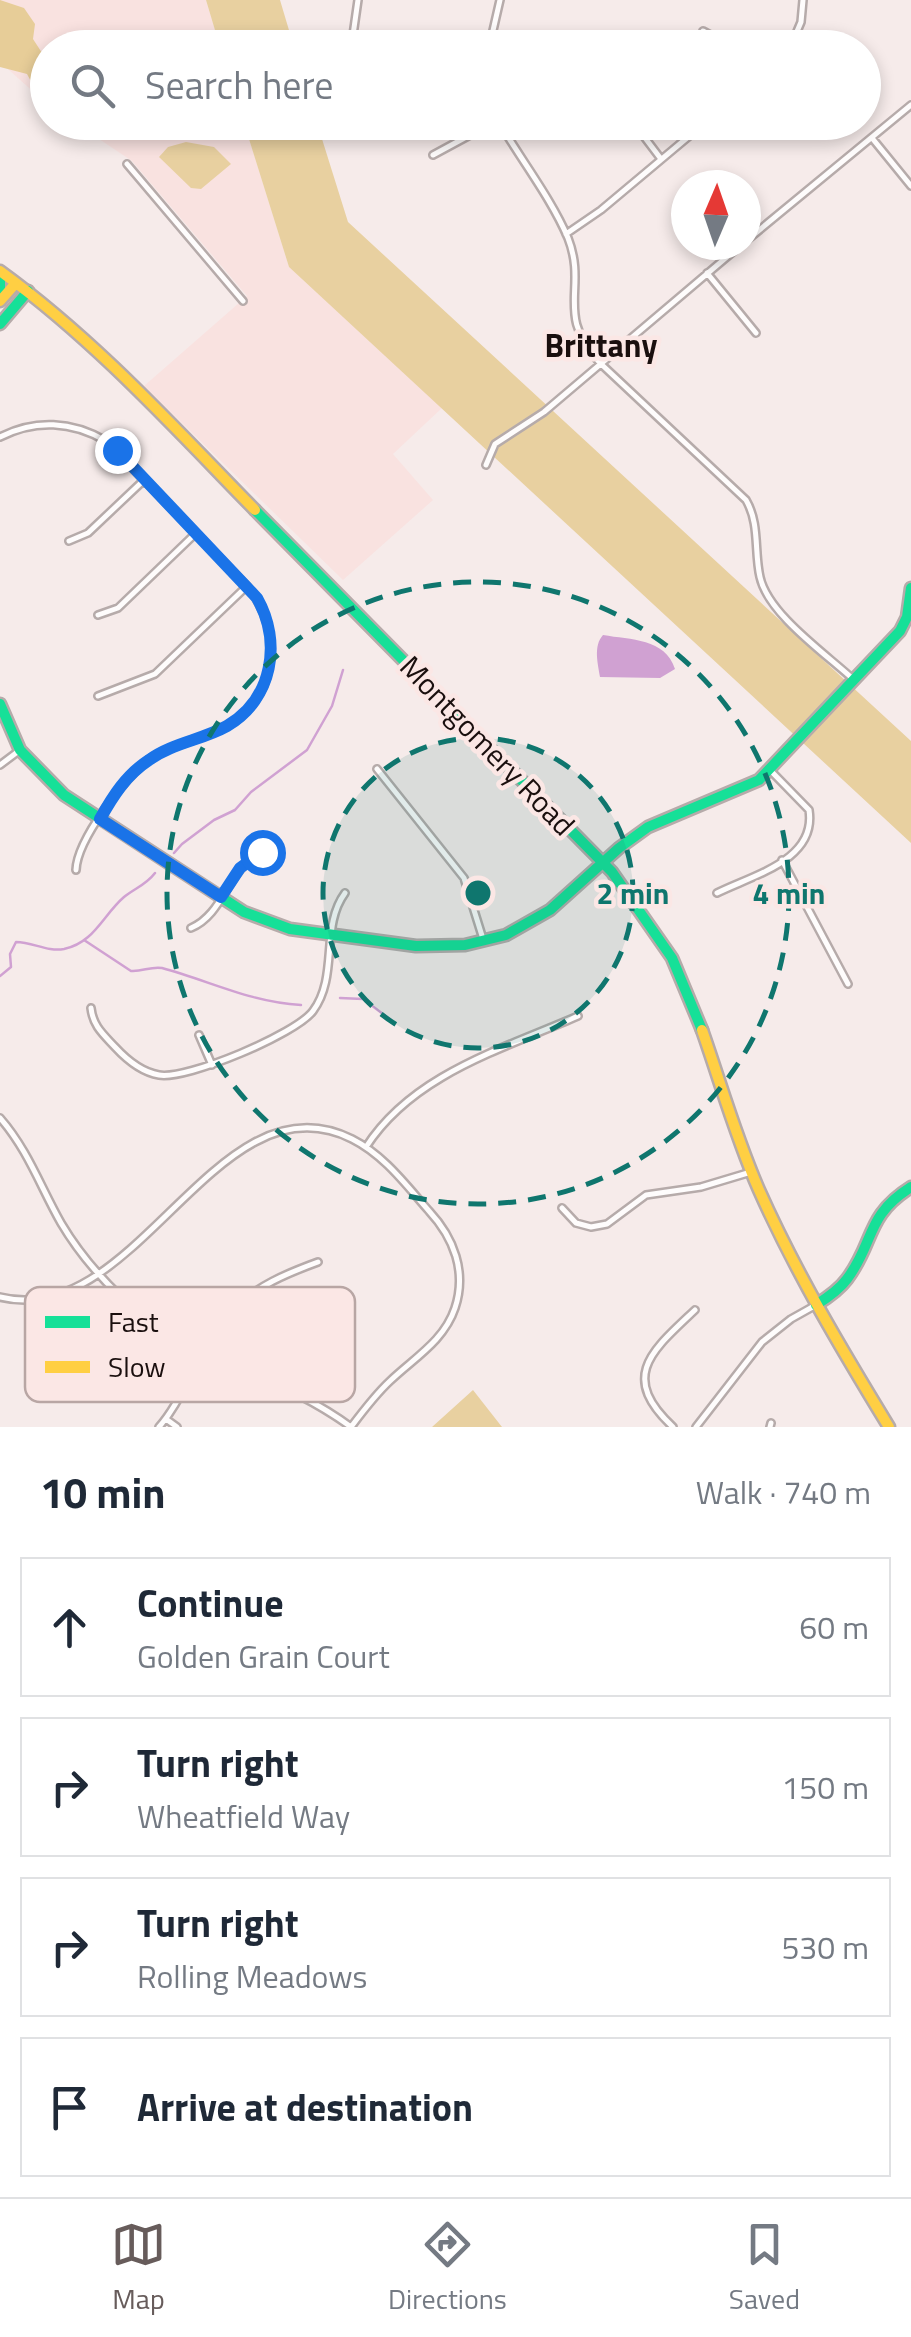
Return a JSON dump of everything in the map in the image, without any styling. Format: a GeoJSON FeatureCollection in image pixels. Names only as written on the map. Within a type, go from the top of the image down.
{"type":"FeatureCollection","features":[{"type":"Feature","properties":{"kind":"main road","name":"Montgomery Road"},"geometry":{"type":"LineString","coordinates":[[0,271],[92,343],[602,863],[656,930],[687,984],[708,1037],[726,1104],[751,1172],[816,1304],[889,1427]]}},
{"type":"Feature","properties":{"kind":"main road"},"geometry":{"type":"LineString","coordinates":[[0,280],[0,298]]}},
{"type":"Feature","properties":{"kind":"main road"},"geometry":{"type":"LineString","coordinates":[[0,298],[16,283]]}},
{"type":"Feature","properties":{"kind":"main road"},"geometry":{"type":"LineString","coordinates":[[0,324],[28,290]]}},
{"type":"Feature","properties":{"kind":"main road"},"geometry":{"type":"LineString","coordinates":[[0,704],[20,750],[48,781],[244,912],[275,925],[442,948],[484,942],[528,924],[648,827],[742,790],[770,770],[904,624],[911,588]]}},
{"type":"Feature","properties":{"kind":"main road"},"geometry":{"type":"LineString","coordinates":[[816,1304],[844,1284],[854,1271],[875,1216],[911,1186]]}},
{"type":"Feature","properties":{"kind":"street"},"geometry":{"type":"LineString","coordinates":[[354,30],[358,0]]}},
{"type":"Feature","properties":{"kind":"street"},"geometry":{"type":"LineString","coordinates":[[493,30],[500,0]]}},
{"type":"Feature","properties":{"kind":"street"},"geometry":{"type":"LineString","coordinates":[[798,30],[803,0]]}},
{"type":"Feature","properties":{"kind":"street"},"geometry":{"type":"LineString","coordinates":[[881,130],[911,105]]}},
{"type":"Feature","properties":{"kind":"street"},"geometry":{"type":"LineString","coordinates":[[433,155],[462,140]]}},
{"type":"Feature","properties":{"kind":"street"},"geometry":{"type":"LineString","coordinates":[[507,140],[566,234],[574,262],[572,304],[576,330],[600,364],[746,500],[754,518],[757,562],[765,592],[854,680]]}},
{"type":"Feature","properties":{"kind":"street"},"geometry":{"type":"LineString","coordinates":[[647,140],[661,159]]}},
{"type":"Feature","properties":{"kind":"street"},"geometry":{"type":"LineString","coordinates":[[566,234],[601,210],[684,140]]}},
{"type":"Feature","properties":{"kind":"street"},"geometry":{"type":"LineString","coordinates":[[761,229],[870,140]]}},
{"type":"Feature","properties":{"kind":"street"},"geometry":{"type":"LineString","coordinates":[[874,140],[911,186]]}},
{"type":"Feature","properties":{"kind":"street"},"geometry":{"type":"LineString","coordinates":[[127,164],[244,301]]}},
{"type":"Feature","properties":{"kind":"street"},"geometry":{"type":"LineString","coordinates":[[486,465],[495,444],[544,412],[723,260]]}},
{"type":"Feature","properties":{"kind":"street"},"geometry":{"type":"LineString","coordinates":[[706,274],[756,333]]}},
{"type":"Feature","properties":{"kind":"street"},"geometry":{"type":"LineString","coordinates":[[0,437],[44,424],[82,429],[106,441],[247,586],[262,608],[272,642],[270,669],[250,708],[229,725],[147,760],[121,785],[80,848],[76,870]]}},
{"type":"Feature","properties":{"kind":"street"},"geometry":{"type":"LineString","coordinates":[[69,542],[88,534],[144,480]]}},
{"type":"Feature","properties":{"kind":"street"},"geometry":{"type":"LineString","coordinates":[[98,614],[118,608],[195,534]]}},
{"type":"Feature","properties":{"kind":"street"},"geometry":{"type":"LineString","coordinates":[[98,696],[154,674],[247,586]]}},
{"type":"Feature","properties":{"kind":"street"},"geometry":{"type":"LineString","coordinates":[[0,765],[20,750]]}},
{"type":"Feature","properties":{"kind":"street"},"geometry":{"type":"LineString","coordinates":[[377,769],[464,878],[484,942]]}},
{"type":"Feature","properties":{"kind":"street"},"geometry":{"type":"LineString","coordinates":[[717,893],[782,860],[804,844],[810,820],[804,801],[770,770]]}},
{"type":"Feature","properties":{"kind":"street"},"geometry":{"type":"LineString","coordinates":[[192,928],[204,922],[246,862],[262,852],[275,850]]}},
{"type":"Feature","properties":{"kind":"street"},"geometry":{"type":"LineString","coordinates":[[782,860],[848,984]]}},
{"type":"Feature","properties":{"kind":"street"},"geometry":{"type":"LineString","coordinates":[[91,1008],[99,1030],[126,1059],[147,1072],[180,1076],[290,1030],[308,1017],[324,988],[335,912],[345,893]]}},
{"type":"Feature","properties":{"kind":"street"},"geometry":{"type":"LineString","coordinates":[[366,1147],[386,1120],[418,1092],[578,1016]]}},
{"type":"Feature","properties":{"kind":"street"},"geometry":{"type":"LineString","coordinates":[[199,1035],[212,1064]]}},
{"type":"Feature","properties":{"kind":"street"},"geometry":{"type":"LineString","coordinates":[[0,1118],[28,1156],[62,1225],[114,1287]]}},
{"type":"Feature","properties":{"kind":"street"},"geometry":{"type":"LineString","coordinates":[[76,1287],[141,1240],[216,1170],[264,1138],[312,1129],[340,1134],[366,1147],[390,1168],[445,1230],[457,1254],[460,1284],[454,1312],[444,1331],[376,1394],[351,1427],[311,1402]]}},
{"type":"Feature","properties":{"kind":"street"},"geometry":{"type":"LineString","coordinates":[[562,1208],[576,1223],[599,1226],[618,1218],[646,1194],[701,1187],[751,1172]]}},
{"type":"Feature","properties":{"kind":"street"},"geometry":{"type":"LineString","coordinates":[[259,1287],[318,1262]]}},
{"type":"Feature","properties":{"kind":"street"},"geometry":{"type":"LineString","coordinates":[[0,1297],[25,1299]]}},
{"type":"Feature","properties":{"kind":"street"},"geometry":{"type":"LineString","coordinates":[[696,1427],[762,1342],[816,1304]]}},
{"type":"Feature","properties":{"kind":"street"},"geometry":{"type":"LineString","coordinates":[[673,1427],[649,1401],[644,1390],[644,1372],[657,1346],[695,1310]]}},
{"type":"Feature","properties":{"kind":"street"},"geometry":{"type":"LineString","coordinates":[[159,1427],[175,1402]]}},
{"type":"Feature","properties":{"kind":"street"},"geometry":{"type":"LineString","coordinates":[[166,1418],[177,1427]]}},
{"type":"Feature","properties":{"kind":"shaded area"},"geometry":{"type":"Polygon","coordinates":[[[0,0],[206,0],[215,30],[30,30],[30,89],[0,62],[0,0]]]}},
{"type":"Feature","properties":{"kind":"shaded area"},"geometry":{"type":"Polygon","coordinates":[[[0,0],[24,8],[35,24],[34,30],[30,30],[30,80],[27,74],[0,67],[0,0]]]}},
{"type":"Feature","properties":{"kind":"shaded area"},"geometry":{"type":"Polygon","coordinates":[[[206,0],[280,0],[289,30],[215,30],[206,0]]]}},
{"type":"Feature","properties":{"kind":"shaded area"},"geometry":{"type":"Polygon","coordinates":[[[100,140],[249,140],[289,267],[442,408],[393,454],[433,500],[343,580],[144,386],[247,296],[132,161],[100,140]]]}},
{"type":"Feature","properties":{"kind":"shaded area"},"geometry":{"type":"Polygon","coordinates":[[[249,140],[322,140],[348,222],[911,741],[911,843],[289,267],[249,140]]]}},
{"type":"Feature","properties":{"kind":"shaded area"},"geometry":{"type":"Polygon","coordinates":[[[186,142],[214,147],[231,164],[201,189],[191,188],[159,157],[168,147],[186,142]]]}},
{"type":"Feature","properties":{"kind":"shaded area"},"geometry":{"type":"Polygon","coordinates":[[[603,635],[655,646],[675,669],[660,678],[600,677],[597,650],[603,635]]]}},
{"type":"Feature","properties":{"kind":"shaded area"},"geometry":{"type":"Polygon","coordinates":[[[473,1390],[502,1427],[432,1427],[473,1390]]]}},
{"type":"Feature","properties":{"kind":"waterway"},"geometry":{"type":"LineString","coordinates":[[174,853],[214,820],[235,810],[251,792],[307,750],[332,706],[343,670]]}},
{"type":"Feature","properties":{"kind":"waterway"},"geometry":{"type":"LineString","coordinates":[[0,976],[11,967],[10,954],[16,942],[52,949],[74,946],[91,935],[124,897],[155,873]]}},
{"type":"Feature","properties":{"kind":"waterway"},"geometry":{"type":"LineString","coordinates":[[84,940],[131,971],[162,968],[247,995],[301,1005]]}},
{"type":"Feature","properties":{"kind":"waterway"},"geometry":{"type":"LineString","coordinates":[[340,998],[363,999],[391,1020]]}},
{"type":"Feature","properties":{"kind":"traffic: fast"},"geometry":{"type":"LineString","coordinates":[[0,280],[0,295]]}},
{"type":"Feature","properties":{"kind":"traffic: fast"},"geometry":{"type":"LineString","coordinates":[[0,324],[28,291]]}},
{"type":"Feature","properties":{"kind":"traffic: fast"},"geometry":{"type":"LineString","coordinates":[[255,510],[612,872],[672,958],[702,1030]]}},
{"type":"Feature","properties":{"kind":"traffic: fast"},"geometry":{"type":"LineString","coordinates":[[0,704],[20,750],[64,795],[244,912],[290,929],[416,946],[465,945],[506,935],[550,910],[648,827],[759,780],[900,631],[907,617],[911,588]]}},
{"type":"Feature","properties":{"kind":"traffic: fast"},"geometry":{"type":"LineString","coordinates":[[816,1305],[844,1283],[878,1219],[911,1187]]}},
{"type":"Feature","properties":{"kind":"traffic: slow"},"geometry":{"type":"LineString","coordinates":[[0,271],[101,355],[255,510]]}},
{"type":"Feature","properties":{"kind":"traffic: slow"},"geometry":{"type":"LineString","coordinates":[[0,301],[16,283]]}},
{"type":"Feature","properties":{"kind":"traffic: slow"},"geometry":{"type":"LineString","coordinates":[[702,1030],[743,1151],[773,1221],[820,1311],[889,1427]]}},
{"type":"Feature","properties":{"kind":"district","name":"Brittany"},"geometry":{"type":"Point","coordinates":[601,346]}},
{"type":"Feature","properties":{"kind":"route"},"geometry":{"type":"LineString","coordinates":[[117,450],[257,598],[269,628],[272,655],[266,682],[250,708],[229,725],[147,760],[121,785],[100,819],[221,897],[240,868],[262,852]]}}]}
